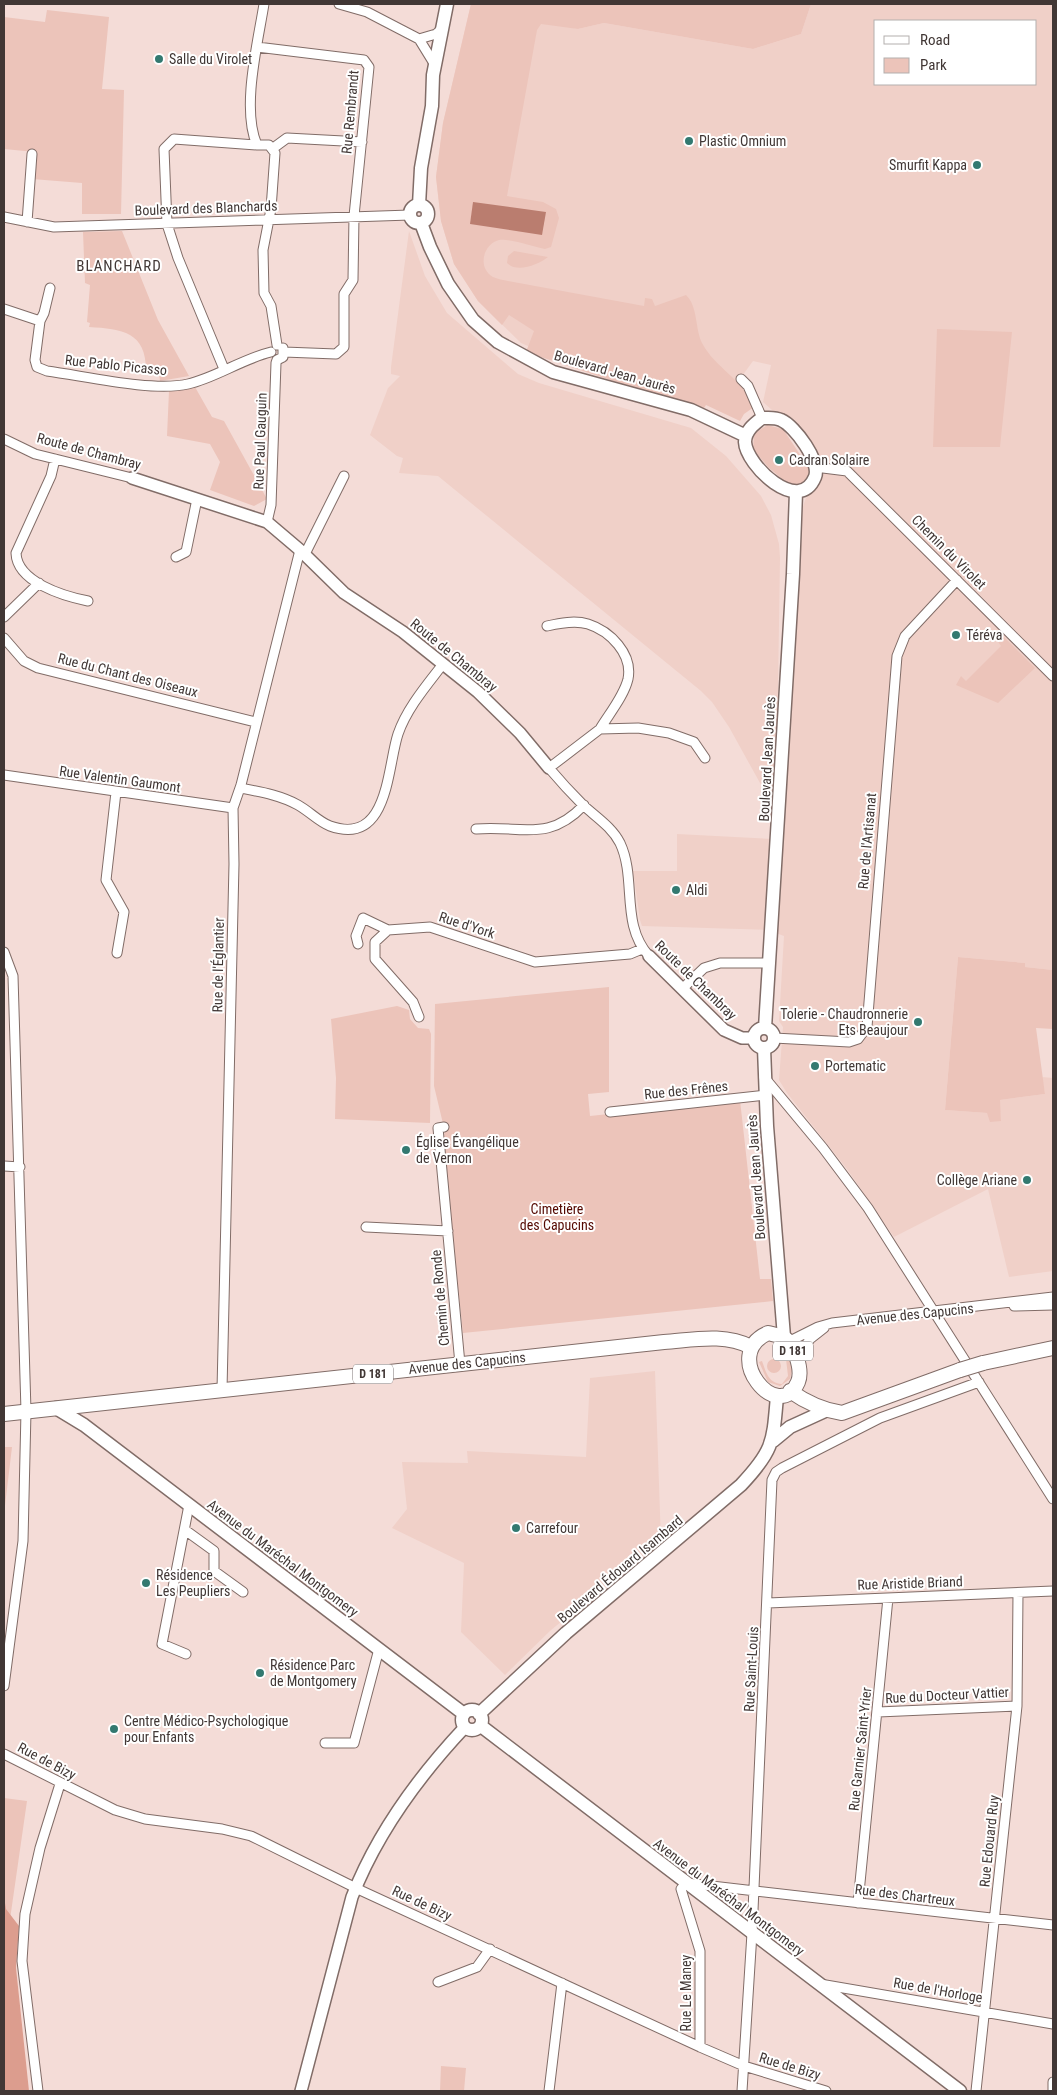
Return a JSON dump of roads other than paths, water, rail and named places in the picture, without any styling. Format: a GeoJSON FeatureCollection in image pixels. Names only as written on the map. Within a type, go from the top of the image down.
{"type":"FeatureCollection","features":[{"type":"Feature","properties":{"kind":"main road"},"geometry":{"type":"LineString","coordinates":[[432,106],[435,65],[447,4]]}},
{"type":"Feature","properties":{"kind":"main road"},"geometry":{"type":"LineString","coordinates":[[419,205],[420,168],[432,106],[441,77],[454,4]]}},
{"type":"Feature","properties":{"kind":"main road"},"geometry":{"type":"LineString","coordinates":[[419,205],[425,207],[428,211],[428,217],[421,223],[413,221],[410,215],[414,207],[419,205]]}},
{"type":"Feature","properties":{"kind":"main road","name":"Boulevard Jean Jaurès"},"geometry":{"type":"LineString","coordinates":[[421,223],[448,284],[473,320],[498,342],[553,372],[691,410],[746,436]]}},
{"type":"Feature","properties":{"kind":"main road"},"geometry":{"type":"LineString","coordinates":[[762,418],[774,418],[788,424],[809,452],[816,467],[814,479],[809,486],[796,492],[780,487],[760,468],[748,453],[746,436],[753,424],[762,418]]}},
{"type":"Feature","properties":{"kind":"main road","name":"Boulevard Jean Jaurès"},"geometry":{"type":"LineString","coordinates":[[765,1028],[795,545],[796,492]]}},
{"type":"Feature","properties":{"kind":"main road"},"geometry":{"type":"LineString","coordinates":[[765,1028],[771,1031],[774,1038],[770,1046],[764,1048],[756,1045],[754,1038],[757,1030],[765,1028]]}},
{"type":"Feature","properties":{"kind":"main road","name":"Boulevard Jean Jaurès"},"geometry":{"type":"LineString","coordinates":[[764,1048],[764,1077],[780,1304],[786,1339]]}},
{"type":"Feature","properties":{"kind":"main road","name":"Boulevard Jean Jaurès"},"geometry":{"type":"LineString","coordinates":[[768,1333],[780,1304]]}},
{"type":"Feature","properties":{"kind":"main road","name":"D 181"},"geometry":{"type":"LineString","coordinates":[[751,1347],[760,1337],[768,1333],[786,1339],[797,1359],[799,1375],[798,1382],[784,1393]]}},
{"type":"Feature","properties":{"kind":"main road","name":"Avenue des Capucins"},"geometry":{"type":"LineString","coordinates":[[4,1414],[83,1404],[719,1338],[738,1340],[751,1347]]}},
{"type":"Feature","properties":{"kind":"main road"},"geometry":{"type":"LineString","coordinates":[[751,1347],[749,1352],[752,1369],[763,1391],[784,1393],[825,1410],[842,1413],[960,1370],[983,1363],[1053,1348]]}},
{"type":"Feature","properties":{"kind":"main road","name":"D 181"},"geometry":{"type":"LineString","coordinates":[[799,1375],[808,1392],[820,1400],[858,1408]]}},
{"type":"Feature","properties":{"kind":"main road","name":"Boulevard Édouard Isambard"},"geometry":{"type":"LineString","coordinates":[[480,1720],[566,1633],[742,1485],[761,1464],[773,1441],[784,1393]]}},
{"type":"Feature","properties":{"kind":"main road"},"geometry":{"type":"LineString","coordinates":[[83,1404],[84,1425]]}},
{"type":"Feature","properties":{"kind":"main road","name":"Avenue du Maréchal Montgomery"},"geometry":{"type":"LineString","coordinates":[[56,1408],[84,1425],[379,1649],[464,1721]]}},
{"type":"Feature","properties":{"kind":"main road","name":"Boulevard Édouard Isambard"},"geometry":{"type":"LineString","coordinates":[[773,1441],[790,1427],[825,1410]]}},
{"type":"Feature","properties":{"kind":"main road"},"geometry":{"type":"LineString","coordinates":[[472,1710],[480,1720],[473,1730],[464,1721],[472,1710]]}},
{"type":"Feature","properties":{"kind":"main road","name":"Avenue du Maréchal Montgomery"},"geometry":{"type":"LineString","coordinates":[[480,1720],[686,1882],[960,2091]]}},
{"type":"Feature","properties":{"kind":"street"},"geometry":{"type":"LineString","coordinates":[[257,145],[252,133],[252,79],[264,4]]}},
{"type":"Feature","properties":{"kind":"street"},"geometry":{"type":"LineString","coordinates":[[339,4],[367,12],[419,39],[435,65]]}},
{"type":"Feature","properties":{"kind":"street"},"geometry":{"type":"LineString","coordinates":[[419,39],[430,36],[442,29]]}},
{"type":"Feature","properties":{"kind":"street","name":"Rue Rembrandt"},"geometry":{"type":"LineString","coordinates":[[257,47],[364,60],[370,67],[354,216],[353,280],[344,294],[344,347],[336,354],[284,352]]}},
{"type":"Feature","properties":{"kind":"street"},"geometry":{"type":"LineString","coordinates":[[272,149],[287,138],[362,142]]}},
{"type":"Feature","properties":{"kind":"street"},"geometry":{"type":"LineString","coordinates":[[224,369],[178,258],[168,224],[164,149],[174,139],[269,145],[275,153],[271,209],[263,250],[264,293],[271,306],[274,348],[277,360],[283,357],[282,347],[274,348]]}},
{"type":"Feature","properties":{"kind":"street"},"geometry":{"type":"LineString","coordinates":[[27,222],[32,154]]}},
{"type":"Feature","properties":{"kind":"street","name":"Boulevard des Blanchards"},"geometry":{"type":"LineString","coordinates":[[4,217],[54,227],[410,215]]}},
{"type":"Feature","properties":{"kind":"street"},"geometry":{"type":"LineString","coordinates":[[4,308],[40,321],[44,313],[50,288]]}},
{"type":"Feature","properties":{"kind":"street","name":"Rue Pablo Picasso"},"geometry":{"type":"LineString","coordinates":[[40,321],[35,360],[37,367],[47,371],[162,386],[189,384],[274,348]]}},
{"type":"Feature","properties":{"kind":"street","name":"Rue Paul Gauguin"},"geometry":{"type":"LineString","coordinates":[[267,522],[271,505],[277,360]]}},
{"type":"Feature","properties":{"kind":"street"},"geometry":{"type":"LineString","coordinates":[[741,379],[748,386],[762,418]]}},
{"type":"Feature","properties":{"kind":"street","name":"Route de Chambray"},"geometry":{"type":"LineString","coordinates":[[4,439],[35,454],[132,478],[267,522],[302,552],[344,593],[403,632],[444,664],[520,733],[549,768],[584,805],[607,825],[619,841],[625,856],[631,918],[646,952],[724,1030],[742,1038],[754,1038]]}},
{"type":"Feature","properties":{"kind":"street"},"geometry":{"type":"LineString","coordinates":[[55,460],[51,476],[16,553],[16,562],[21,572],[28,578],[73,598],[88,601]]}},
{"type":"Feature","properties":{"kind":"street","name":"Chemin du Virolet"},"geometry":{"type":"LineString","coordinates":[[816,467],[846,471],[1053,676]]}},
{"type":"Feature","properties":{"kind":"street","name":"Rue de l'Églantier"},"geometry":{"type":"LineString","coordinates":[[222,1390],[234,864],[233,808],[240,788],[302,552],[344,476]]}},
{"type":"Feature","properties":{"kind":"street"},"geometry":{"type":"LineString","coordinates":[[176,557],[186,552],[198,499]]}},
{"type":"Feature","properties":{"kind":"street","name":"Rue de l'Artisanat"},"geometry":{"type":"LineString","coordinates":[[774,1038],[849,1042],[858,1039],[867,1027],[897,656],[905,636],[957,580]]}},
{"type":"Feature","properties":{"kind":"street"},"geometry":{"type":"LineString","coordinates":[[4,617],[39,583]]}},
{"type":"Feature","properties":{"kind":"street"},"geometry":{"type":"LineString","coordinates":[[547,626],[565,622],[588,624],[617,642],[624,652],[628,665],[628,678],[600,729],[549,768]]}},
{"type":"Feature","properties":{"kind":"street","name":"Rue du Chant des Oiseaux"},"geometry":{"type":"LineString","coordinates":[[4,638],[24,661],[38,668],[256,722]]}},
{"type":"Feature","properties":{"kind":"street"},"geometry":{"type":"LineString","coordinates":[[240,788],[278,795],[330,826],[346,829],[362,826],[375,814],[384,799],[398,734],[410,709],[444,664]]}},
{"type":"Feature","properties":{"kind":"street"},"geometry":{"type":"LineString","coordinates":[[600,729],[638,728],[669,733],[694,742],[704,758]]}},
{"type":"Feature","properties":{"kind":"street","name":"Rue Valentin Gaumont"},"geometry":{"type":"LineString","coordinates":[[4,775],[233,808]]}},
{"type":"Feature","properties":{"kind":"street"},"geometry":{"type":"LineString","coordinates":[[116,792],[106,880],[124,912],[117,953]]}},
{"type":"Feature","properties":{"kind":"street"},"geometry":{"type":"LineString","coordinates":[[476,829],[497,827],[542,830],[570,820],[584,805]]}},
{"type":"Feature","properties":{"kind":"street"},"geometry":{"type":"LineString","coordinates":[[358,944],[356,936],[363,918],[388,930],[375,942],[375,959],[413,1002],[419,1017]]}},
{"type":"Feature","properties":{"kind":"street","name":"Rue d'York"},"geometry":{"type":"LineString","coordinates":[[388,930],[430,927],[535,962],[646,952]]}},
{"type":"Feature","properties":{"kind":"street"},"geometry":{"type":"LineString","coordinates":[[4,952],[14,976],[26,1411],[23,1541],[4,1686]]}},
{"type":"Feature","properties":{"kind":"street"},"geometry":{"type":"LineString","coordinates":[[682,989],[704,968],[720,962],[770,963]]}},
{"type":"Feature","properties":{"kind":"street"},"geometry":{"type":"LineString","coordinates":[[764,1077],[823,1148],[868,1208],[1053,1499]]}},
{"type":"Feature","properties":{"kind":"street","name":"Rue des Frênes"},"geometry":{"type":"LineString","coordinates":[[610,1112],[766,1095]]}},
{"type":"Feature","properties":{"kind":"street","name":"Chemin de Ronde"},"geometry":{"type":"LineString","coordinates":[[444,1128],[438,1128],[460,1364]]}},
{"type":"Feature","properties":{"kind":"street"},"geometry":{"type":"LineString","coordinates":[[4,1166],[20,1166]]}},
{"type":"Feature","properties":{"kind":"street","name":"Chemin de Ronde"},"geometry":{"type":"LineString","coordinates":[[366,1227],[448,1231]]}},
{"type":"Feature","properties":{"kind":"street","name":"Avenue des Capucins"},"geometry":{"type":"LineString","coordinates":[[786,1339],[832,1323],[998,1305],[1053,1297]]}},
{"type":"Feature","properties":{"kind":"street","name":"Avenue des Capucins"},"geometry":{"type":"LineString","coordinates":[[998,1305],[1053,1305]]}},
{"type":"Feature","properties":{"kind":"street","name":"Avenue des Capucins"},"geometry":{"type":"LineString","coordinates":[[797,1359],[810,1339],[832,1323]]}},
{"type":"Feature","properties":{"kind":"street","name":"Rue Saint-Louis"},"geometry":{"type":"LineString","coordinates":[[742,2091],[752,1933],[772,1480],[776,1472],[880,1418],[979,1382]]}},
{"type":"Feature","properties":{"kind":"street"},"geometry":{"type":"LineString","coordinates":[[186,1654],[162,1644],[189,1505]]}},
{"type":"Feature","properties":{"kind":"street"},"geometry":{"type":"LineString","coordinates":[[185,1530],[214,1551],[214,1571],[243,1592]]}},
{"type":"Feature","properties":{"kind":"street","name":"Rue Aristide Briand"},"geometry":{"type":"LineString","coordinates":[[768,1603],[1053,1591]]}},
{"type":"Feature","properties":{"kind":"street","name":"Rue Edouard Ruy"},"geometry":{"type":"LineString","coordinates":[[976,2091],[986,2012],[1017,1706],[1018,1593]]}},
{"type":"Feature","properties":{"kind":"street","name":"Rue Garnier Saint-Yrier"},"geometry":{"type":"LineString","coordinates":[[858,1903],[888,1598]]}},
{"type":"Feature","properties":{"kind":"street"},"geometry":{"type":"LineString","coordinates":[[325,1742],[354,1743],[379,1649]]}},
{"type":"Feature","properties":{"kind":"street","name":"Rue du Docteur Vattier"},"geometry":{"type":"LineString","coordinates":[[878,1712],[1017,1706]]}},
{"type":"Feature","properties":{"kind":"street"},"geometry":{"type":"LineString","coordinates":[[301,2091],[356,1887],[377,1844],[398,1809],[464,1721]]}},
{"type":"Feature","properties":{"kind":"street","name":"Rue de Bizy"},"geometry":{"type":"LineString","coordinates":[[4,1754],[60,1784],[115,1810],[145,1819],[222,1829],[251,1836],[700,2047],[744,2066],[826,2091]]}},
{"type":"Feature","properties":{"kind":"street"},"geometry":{"type":"LineString","coordinates":[[38,2091],[22,1961],[26,1914],[40,1848],[60,1784]]}},
{"type":"Feature","properties":{"kind":"street","name":"Rue des Chartreux"},"geometry":{"type":"LineString","coordinates":[[686,1882],[995,1920],[1053,1925]]}},
{"type":"Feature","properties":{"kind":"street","name":"Rue Le Maney"},"geometry":{"type":"LineString","coordinates":[[686,1882],[681,1889],[700,1951],[700,2047]]}},
{"type":"Feature","properties":{"kind":"street"},"geometry":{"type":"LineString","coordinates":[[438,1982],[477,1967],[490,1949]]}},
{"type":"Feature","properties":{"kind":"street"},"geometry":{"type":"LineString","coordinates":[[549,2091],[562,1983]]}},
{"type":"Feature","properties":{"kind":"street","name":"Rue de l'Horloge"},"geometry":{"type":"LineString","coordinates":[[817,1983],[1053,2024]]}},
{"type":"Feature","properties":{"kind":"street"},"geometry":{"type":"LineString","coordinates":[[1053,2082],[1053,2091]]}},
{"type":"Feature","properties":{"kind":"place","name":"Salle du Virolet"},"geometry":{"type":"Point","coordinates":[159,59]}},
{"type":"Feature","properties":{"kind":"place","name":"Plastic Omnium"},"geometry":{"type":"Point","coordinates":[689,141]}},
{"type":"Feature","properties":{"kind":"place","name":"Smurfit Kappa"},"geometry":{"type":"Point","coordinates":[977,165]}},
{"type":"Feature","properties":{"kind":"place","name":"Cadran Solaire"},"geometry":{"type":"Point","coordinates":[779,460]}},
{"type":"Feature","properties":{"kind":"place","name":"Téréva"},"geometry":{"type":"Point","coordinates":[956,635]}},
{"type":"Feature","properties":{"kind":"place","name":"Aldi"},"geometry":{"type":"Point","coordinates":[676,890]}},
{"type":"Feature","properties":{"kind":"place","name":"Tolerie - Chaudronnerie Ets Beaujour"},"geometry":{"type":"Point","coordinates":[918,1022]}},
{"type":"Feature","properties":{"kind":"place","name":"Portematic"},"geometry":{"type":"Point","coordinates":[815,1066]}},
{"type":"Feature","properties":{"kind":"place","name":"Église Évangélique de Vernon"},"geometry":{"type":"Point","coordinates":[406,1150]}},
{"type":"Feature","properties":{"kind":"place","name":"Collège Ariane"},"geometry":{"type":"Point","coordinates":[1027,1180]}},
{"type":"Feature","properties":{"kind":"place","name":"Carrefour"},"geometry":{"type":"Point","coordinates":[516,1528]}},
{"type":"Feature","properties":{"kind":"place","name":"Résidence Les Peupliers"},"geometry":{"type":"Point","coordinates":[146,1583]}},
{"type":"Feature","properties":{"kind":"place","name":"Résidence Parc de Montgomery"},"geometry":{"type":"Point","coordinates":[260,1673]}},
{"type":"Feature","properties":{"kind":"place","name":"Centre Médico-Psychologique pour Enfants"},"geometry":{"type":"Point","coordinates":[114,1729]}},
{"type":"Feature","properties":{"kind":"district","name":"BLANCHARD"},"geometry":{"type":"Point","coordinates":[119,266]}},
{"type":"Feature","properties":{"kind":"park label","name":"Cimetière des Capucins"},"geometry":{"type":"Point","coordinates":[557,1218]}}]}
